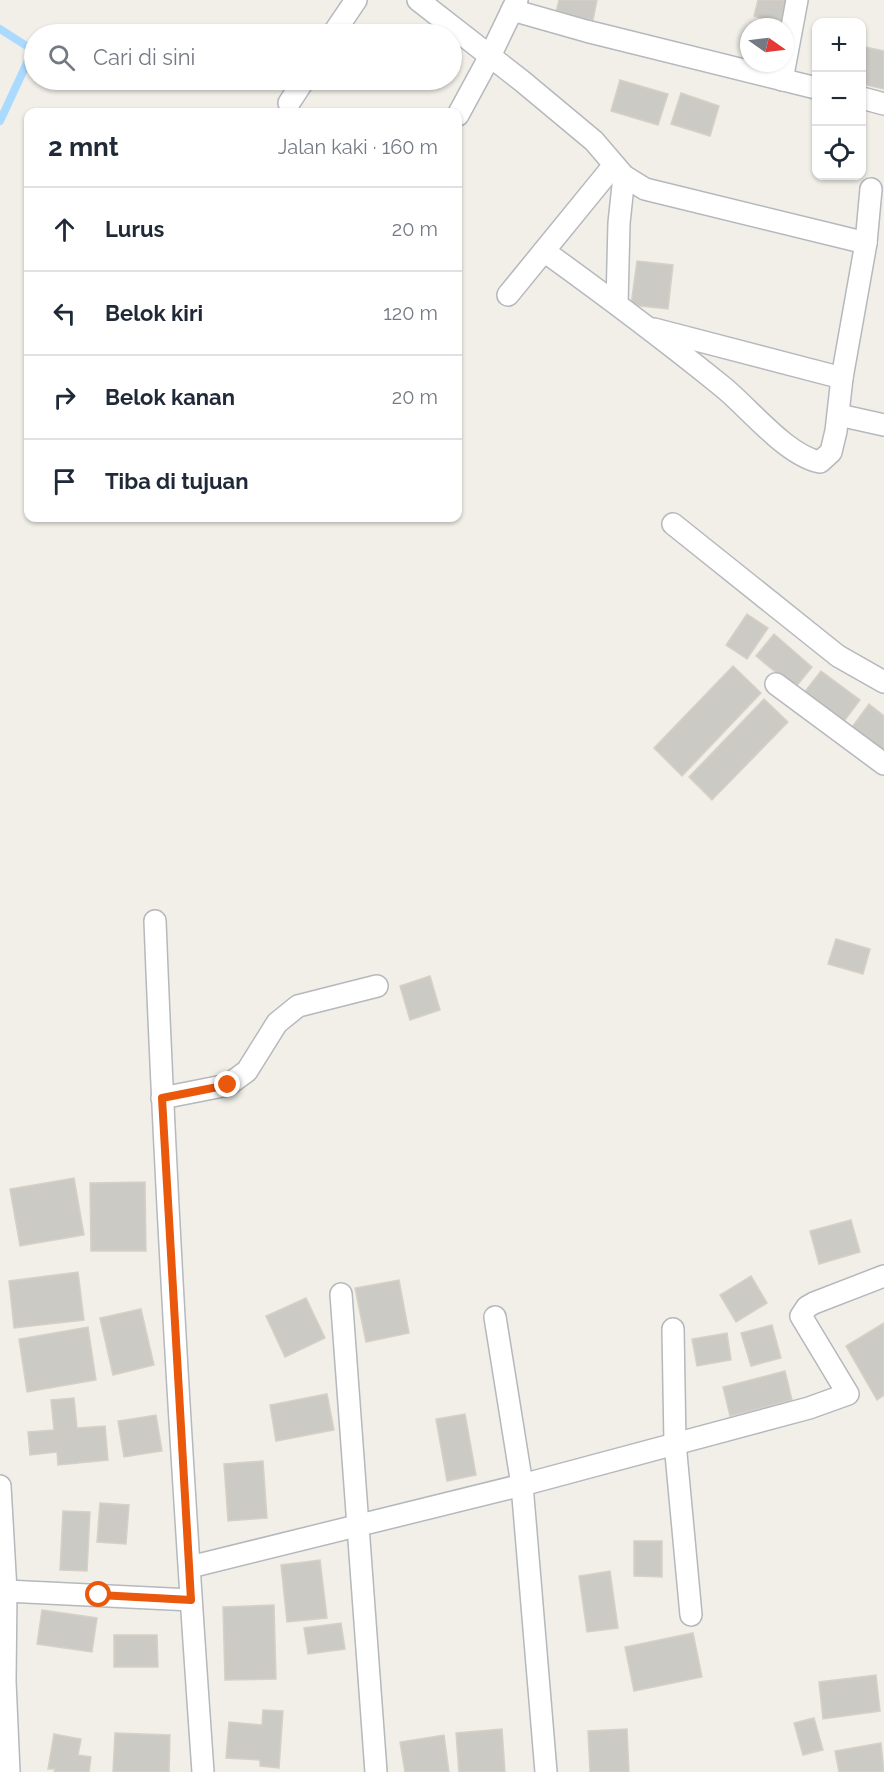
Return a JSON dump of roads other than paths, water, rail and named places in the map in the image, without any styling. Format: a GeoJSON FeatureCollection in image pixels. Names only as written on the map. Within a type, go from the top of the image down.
{"type":"FeatureCollection","features":[{"type":"Feature","properties":{"kind":"street"},"geometry":{"type":"LineString","coordinates":[[340,24],[356,0]]}},
{"type":"Feature","properties":{"kind":"street"},"geometry":{"type":"LineString","coordinates":[[418,0],[449,24]]}},
{"type":"Feature","properties":{"kind":"street"},"geometry":{"type":"LineString","coordinates":[[782,80],[797,0]]}},
{"type":"Feature","properties":{"kind":"street"},"geometry":{"type":"LineString","coordinates":[[462,108],[514,5],[586,31],[812,87]]}},
{"type":"Feature","properties":{"kind":"street"},"geometry":{"type":"LineString","coordinates":[[462,34],[594,141],[619,171],[645,189],[866,243]]}},
{"type":"Feature","properties":{"kind":"street"},"geometry":{"type":"LineString","coordinates":[[290,103],[298,90]]}},
{"type":"Feature","properties":{"kind":"street"},"geometry":{"type":"LineString","coordinates":[[866,99],[884,104]]}},
{"type":"Feature","properties":{"kind":"street"},"geometry":{"type":"LineString","coordinates":[[508,295],[544,250],[619,171]]}},
{"type":"Feature","properties":{"kind":"street"},"geometry":{"type":"LineString","coordinates":[[617,304],[619,171]]}},
{"type":"Feature","properties":{"kind":"street"},"geometry":{"type":"LineString","coordinates":[[544,250],[725,388],[789,446],[810,460],[820,462],[831,452],[839,416],[842,378],[866,243],[871,189]]}},
{"type":"Feature","properties":{"kind":"street"},"geometry":{"type":"LineString","coordinates":[[645,326],[842,378]]}},
{"type":"Feature","properties":{"kind":"street"},"geometry":{"type":"LineString","coordinates":[[839,416],[884,425]]}},
{"type":"Feature","properties":{"kind":"street"},"geometry":{"type":"LineString","coordinates":[[673,524],[838,656],[884,682]]}},
{"type":"Feature","properties":{"kind":"street"},"geometry":{"type":"LineString","coordinates":[[776,684],[884,764]]}},
{"type":"Feature","properties":{"kind":"street"},"geometry":{"type":"LineString","coordinates":[[155,921],[162,1098],[203,1772]]}},
{"type":"Feature","properties":{"kind":"street"},"geometry":{"type":"LineString","coordinates":[[162,1098],[228,1085],[247,1071],[277,1023],[298,1006],[377,986]]}},
{"type":"Feature","properties":{"kind":"street"},"geometry":{"type":"LineString","coordinates":[[190,1567],[522,1485],[809,1408],[848,1394],[801,1316],[807,1307],[814,1303],[884,1276]]}},
{"type":"Feature","properties":{"kind":"street"},"geometry":{"type":"LineString","coordinates":[[341,1294],[376,1772]]}},
{"type":"Feature","properties":{"kind":"street"},"geometry":{"type":"LineString","coordinates":[[495,1317],[522,1485],[546,1772]]}},
{"type":"Feature","properties":{"kind":"street"},"geometry":{"type":"LineString","coordinates":[[673,1329],[675,1443],[691,1615]]}},
{"type":"Feature","properties":{"kind":"street"},"geometry":{"type":"LineString","coordinates":[[0,1485],[6,1591],[3,1681],[9,1772]]}},
{"type":"Feature","properties":{"kind":"street"},"geometry":{"type":"LineString","coordinates":[[6,1591],[191,1600]]}},
{"type":"Feature","properties":{"kind":"waterway"},"geometry":{"type":"LineString","coordinates":[[0,29],[24,44]]}},
{"type":"Feature","properties":{"kind":"waterway"},"geometry":{"type":"LineString","coordinates":[[0,121],[24,69]]}}]}
